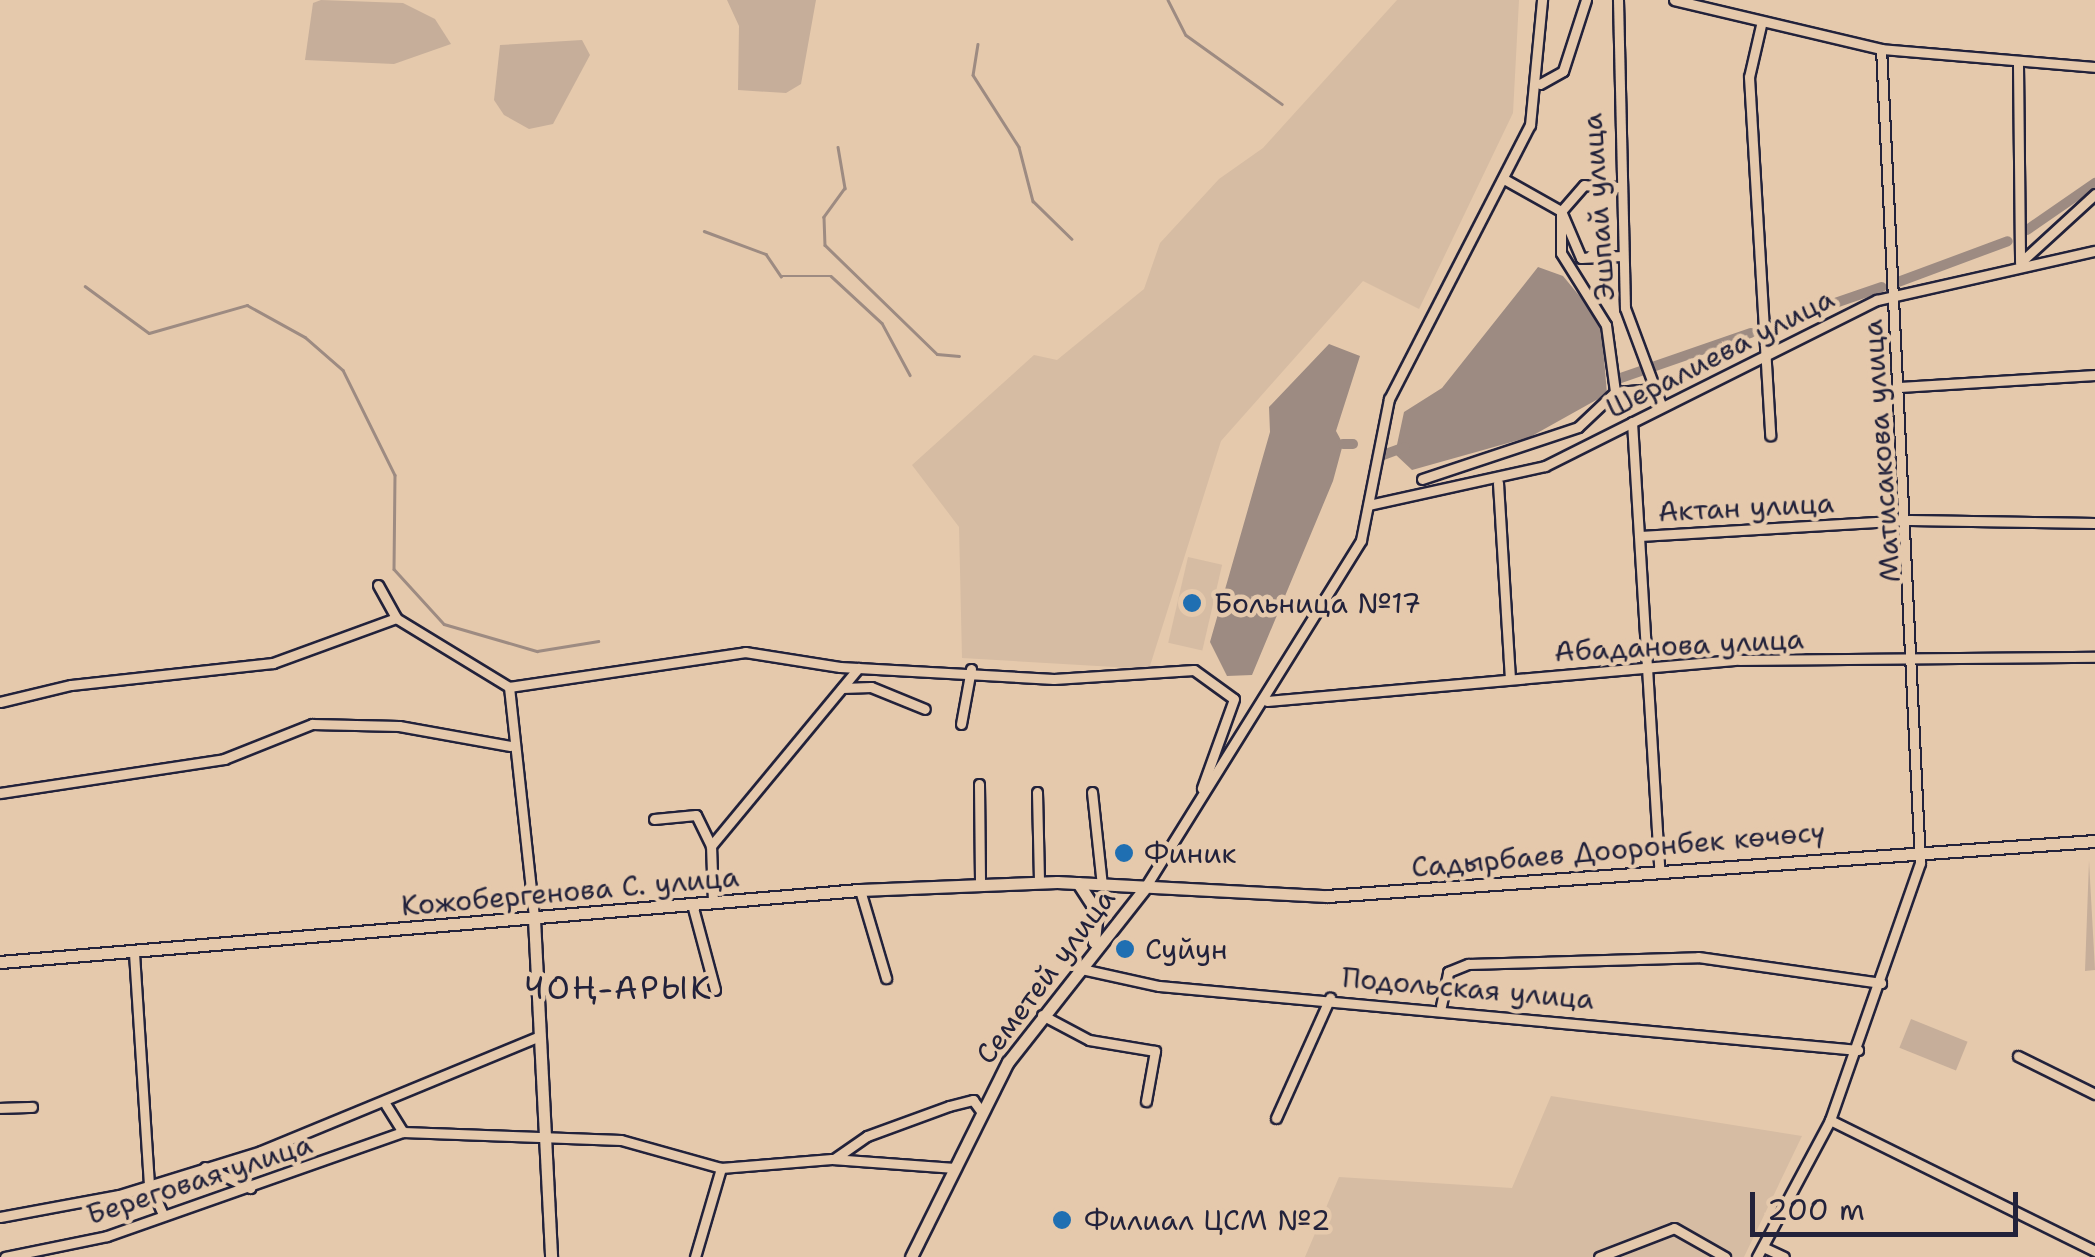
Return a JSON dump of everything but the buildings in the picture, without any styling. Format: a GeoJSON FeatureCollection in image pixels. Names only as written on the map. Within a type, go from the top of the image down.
{"type":"FeatureCollection","features":[{"type":"Feature","properties":{"kind":"main road","name":"Садырбаев Дооронбек көчөсү"},"geometry":{"type":"LineString","coordinates":[[1144,889],[1328,896],[1920,850],[2095,841]]}},
{"type":"Feature","properties":{"kind":"main road","name":"Кожобергенова С. улица"},"geometry":{"type":"LineString","coordinates":[[0,962],[860,890],[1039,882],[1144,889]]}},
{"type":"Feature","properties":{"kind":"main road"},"geometry":{"type":"LineString","coordinates":[[1078,883],[1096,912],[1091,950]]}},
{"type":"Feature","properties":{"kind":"main road","name":"Семетей улица"},"geometry":{"type":"LineString","coordinates":[[910,1257],[981,1111],[1042,1015],[1144,889]]}},
{"type":"Feature","properties":{"kind":"main road"},"geometry":{"type":"LineString","coordinates":[[534,918],[552,1257]]}},
{"type":"Feature","properties":{"kind":"street"},"geometry":{"type":"LineString","coordinates":[[1144,889],[1198,800],[1267,701],[1352,561],[1369,505],[1389,399],[1504,179],[1540,84],[1542,0]]}},
{"type":"Feature","properties":{"kind":"street"},"geometry":{"type":"LineString","coordinates":[[1540,84],[1563,72],[1586,0]]}},
{"type":"Feature","properties":{"kind":"street","name":"Эшпай улица"},"geometry":{"type":"LineString","coordinates":[[1618,0],[1618,187],[1626,308],[1661,405]]}},
{"type":"Feature","properties":{"kind":"street"},"geometry":{"type":"LineString","coordinates":[[1674,0],[1761,25],[1881,48],[2018,65],[2095,68]]}},
{"type":"Feature","properties":{"kind":"street"},"geometry":{"type":"LineString","coordinates":[[1761,25],[1749,77],[1770,434]]}},
{"type":"Feature","properties":{"kind":"street","name":"Матисакова улица"},"geometry":{"type":"LineString","coordinates":[[1757,1257],[1830,1120],[1882,983],[1920,850],[1910,520],[1893,295],[1881,48]]}},
{"type":"Feature","properties":{"kind":"street"},"geometry":{"type":"LineString","coordinates":[[2018,65],[2020,263]]}},
{"type":"Feature","properties":{"kind":"street"},"geometry":{"type":"LineString","coordinates":[[1504,179],[1562,211],[1580,258],[1622,256]]}},
{"type":"Feature","properties":{"kind":"street"},"geometry":{"type":"LineString","coordinates":[[1615,392],[1606,324],[1561,253],[1562,211],[1584,185],[1618,187]]}},
{"type":"Feature","properties":{"kind":"street"},"geometry":{"type":"LineString","coordinates":[[2020,263],[2095,194]]}},
{"type":"Feature","properties":{"kind":"street","name":"Шералиева улица"},"geometry":{"type":"LineString","coordinates":[[1369,505],[1498,483],[1632,422],[1765,350],[1893,295],[2020,263],[2095,250]]}},
{"type":"Feature","properties":{"kind":"street"},"geometry":{"type":"LineString","coordinates":[[1900,387],[2095,375]]}},
{"type":"Feature","properties":{"kind":"street"},"geometry":{"type":"LineString","coordinates":[[1422,479],[1578,427],[1615,392],[1655,389]]}},
{"type":"Feature","properties":{"kind":"street"},"geometry":{"type":"LineString","coordinates":[[1632,422],[1650,669],[1659,869]]}},
{"type":"Feature","properties":{"kind":"street"},"geometry":{"type":"LineString","coordinates":[[1498,483],[1510,678]]}},
{"type":"Feature","properties":{"kind":"street","name":"Актан улица"},"geometry":{"type":"LineString","coordinates":[[1640,536],[1910,520],[2095,523]]}},
{"type":"Feature","properties":{"kind":"street"},"geometry":{"type":"LineString","coordinates":[[378,585],[396,618],[510,687],[745,652],[858,668],[971,670],[1054,679],[1178,669],[1216,678],[1234,710],[1198,800]]}},
{"type":"Feature","properties":{"kind":"street"},"geometry":{"type":"LineString","coordinates":[[0,702],[71,684],[273,664],[396,618]]}},
{"type":"Feature","properties":{"kind":"street","name":"Абаданова улица"},"geometry":{"type":"LineString","coordinates":[[1267,701],[1650,669],[1916,657],[2095,657]]}},
{"type":"Feature","properties":{"kind":"street"},"geometry":{"type":"LineString","coordinates":[[710,846],[858,668]]}},
{"type":"Feature","properties":{"kind":"street"},"geometry":{"type":"LineString","coordinates":[[961,724],[971,670]]}},
{"type":"Feature","properties":{"kind":"street"},"geometry":{"type":"LineString","coordinates":[[510,687],[510,746],[534,918]]}},
{"type":"Feature","properties":{"kind":"street"},"geometry":{"type":"LineString","coordinates":[[842,688],[871,687],[925,709]]}},
{"type":"Feature","properties":{"kind":"street"},"geometry":{"type":"LineString","coordinates":[[0,793],[224,759],[312,724],[399,726],[510,746]]}},
{"type":"Feature","properties":{"kind":"street"},"geometry":{"type":"LineString","coordinates":[[979,784],[980,883]]}},
{"type":"Feature","properties":{"kind":"street"},"geometry":{"type":"LineString","coordinates":[[1037,792],[1039,882]]}},
{"type":"Feature","properties":{"kind":"street"},"geometry":{"type":"LineString","coordinates":[[1092,792],[1102,885]]}},
{"type":"Feature","properties":{"kind":"street"},"geometry":{"type":"LineString","coordinates":[[654,819],[696,815],[710,846],[714,902]]}},
{"type":"Feature","properties":{"kind":"street"},"geometry":{"type":"LineString","coordinates":[[860,890],[886,978]]}},
{"type":"Feature","properties":{"kind":"street"},"geometry":{"type":"LineString","coordinates":[[692,904],[715,990]]}},
{"type":"Feature","properties":{"kind":"street"},"geometry":{"type":"LineString","coordinates":[[134,953],[150,1183],[163,1214]]}},
{"type":"Feature","properties":{"kind":"street"},"geometry":{"type":"LineString","coordinates":[[1441,1006],[1448,972],[1468,964],[1698,958],[1882,983]]}},
{"type":"Feature","properties":{"kind":"street","name":"Подольская улица"},"geometry":{"type":"LineString","coordinates":[[1077,968],[1098,979],[1441,1006],[1858,1050]]}},
{"type":"Feature","properties":{"kind":"street"},"geometry":{"type":"LineString","coordinates":[[1276,1118],[1330,998]]}},
{"type":"Feature","properties":{"kind":"street"},"geometry":{"type":"LineString","coordinates":[[1042,1015],[1089,1040],[1156,1052],[1146,1101]]}},
{"type":"Feature","properties":{"kind":"street","name":"Береговая улица"},"geometry":{"type":"LineString","coordinates":[[0,1217],[206,1167],[386,1105],[538,1037]]}},
{"type":"Feature","properties":{"kind":"street"},"geometry":{"type":"LineString","coordinates":[[2018,1056],[2095,1094]]}},
{"type":"Feature","properties":{"kind":"street"},"geometry":{"type":"LineString","coordinates":[[832,1160],[867,1136],[949,1106],[973,1100],[981,1111]]}},
{"type":"Feature","properties":{"kind":"street"},"geometry":{"type":"LineString","coordinates":[[386,1105],[403,1132]]}},
{"type":"Feature","properties":{"kind":"street"},"geometry":{"type":"LineString","coordinates":[[0,1108],[32,1107]]}},
{"type":"Feature","properties":{"kind":"street"},"geometry":{"type":"LineString","coordinates":[[1830,1120],[2095,1251]]}},
{"type":"Feature","properties":{"kind":"street","name":"Береговая улица"},"geometry":{"type":"LineString","coordinates":[[5,1257],[107,1236],[403,1132],[546,1134],[650,1145],[720,1168],[832,1160],[955,1168]]}},
{"type":"Feature","properties":{"kind":"street"},"geometry":{"type":"LineString","coordinates":[[206,1167],[250,1188]]}},
{"type":"Feature","properties":{"kind":"street"},"geometry":{"type":"LineString","coordinates":[[694,1257],[720,1168]]}},
{"type":"Feature","properties":{"kind":"street"},"geometry":{"type":"LineString","coordinates":[[1599,1257],[1674,1228],[1725,1257]]}},
{"type":"Feature","properties":{"kind":"street"},"geometry":{"type":"LineString","coordinates":[[1763,1246],[1784,1257]]}},
{"type":"Feature","properties":{"kind":"shaded area"},"geometry":{"type":"Polygon","coordinates":[[[727,0],[816,0],[801,84],[786,93],[738,90],[739,26],[727,0]]]}},
{"type":"Feature","properties":{"kind":"shaded area"},"geometry":{"type":"Polygon","coordinates":[[[1397,0],[1519,0],[1513,113],[1419,309],[1363,281],[1221,441],[1149,669],[962,658],[959,527],[912,465],[1034,355],[1057,360],[1144,289],[1160,243],[1219,179],[1263,148],[1397,0]]]}},
{"type":"Feature","properties":{"kind":"shaded area"},"geometry":{"type":"Polygon","coordinates":[[[313,3],[403,3],[435,19],[451,44],[394,64],[305,60],[313,3]]]}},
{"type":"Feature","properties":{"kind":"shaded area"},"geometry":{"type":"Polygon","coordinates":[[[582,40],[590,55],[553,124],[529,129],[504,115],[494,100],[500,45],[582,40]]]}},
{"type":"Feature","properties":{"kind":"shaded area"},"geometry":{"type":"Polygon","coordinates":[[[1538,267],[1563,276],[1601,322],[1607,394],[1530,437],[1412,470],[1395,454],[1404,412],[1442,388],[1538,267]]]}},
{"type":"Feature","properties":{"kind":"shaded area"},"geometry":{"type":"Polygon","coordinates":[[[1329,344],[1360,356],[1336,431],[1343,444],[1333,481],[1252,675],[1227,676],[1210,642],[1270,432],[1269,407],[1329,344]]]}},
{"type":"Feature","properties":{"kind":"shaded area","name":"Больница №17"},"geometry":{"type":"Polygon","coordinates":[[[1188,557],[1222,565],[1202,651],[1168,643],[1188,557]]]}},
{"type":"Feature","properties":{"kind":"shaded area"},"geometry":{"type":"Polygon","coordinates":[[[2089,861],[2095,970],[2085,971],[2089,861]]]}},
{"type":"Feature","properties":{"kind":"shaded area"},"geometry":{"type":"Polygon","coordinates":[[[1911,1019],[1968,1042],[1956,1071],[1899,1048],[1911,1019]]]}},
{"type":"Feature","properties":{"kind":"shaded area"},"geometry":{"type":"Polygon","coordinates":[[[1551,1096],[1802,1136],[1744,1257],[1305,1257],[1339,1177],[1512,1188],[1551,1096]]]}},
{"type":"Feature","properties":{"kind":"waterway"},"geometry":{"type":"LineString","coordinates":[[1168,0],[1186,35],[1282,104]]}},
{"type":"Feature","properties":{"kind":"waterway"},"geometry":{"type":"LineString","coordinates":[[978,44],[973,75],[1019,147],[1033,201],[1072,239]]}},
{"type":"Feature","properties":{"kind":"waterway"},"geometry":{"type":"LineString","coordinates":[[838,147],[845,188],[824,217],[825,245],[937,354],[959,356]]}},
{"type":"Feature","properties":{"kind":"waterway"},"geometry":{"type":"LineString","coordinates":[[2027,230],[2095,183]]}},
{"type":"Feature","properties":{"kind":"waterway"},"geometry":{"type":"LineString","coordinates":[[704,231],[766,254],[781,276],[831,276],[882,323],[910,375]]}},
{"type":"Feature","properties":{"kind":"waterway"},"geometry":{"type":"LineString","coordinates":[[1898,282],[2008,241]]}},
{"type":"Feature","properties":{"kind":"waterway"},"geometry":{"type":"LineString","coordinates":[[85,286],[149,333],[247,305],[305,337],[343,370],[395,475],[394,569],[444,624],[537,651],[598,641]]}},
{"type":"Feature","properties":{"kind":"waterway"},"geometry":{"type":"LineString","coordinates":[[1771,325],[1882,287]]}},
{"type":"Feature","properties":{"kind":"waterway"},"geometry":{"type":"LineString","coordinates":[[1612,381],[1751,333]]}},
{"type":"Feature","properties":{"kind":"waterway"},"geometry":{"type":"LineString","coordinates":[[1343,444],[1353,444]]}},
{"type":"Feature","properties":{"kind":"waterway"},"geometry":{"type":"LineString","coordinates":[[1383,455],[1405,447]]}},
{"type":"Feature","properties":{"kind":"place","name":"Больница №17"},"geometry":{"type":"Point","coordinates":[1192,603]}},
{"type":"Feature","properties":{"kind":"place","name":"Финик"},"geometry":{"type":"Point","coordinates":[1124,853]}},
{"type":"Feature","properties":{"kind":"place","name":"Суйун"},"geometry":{"type":"Point","coordinates":[1125,949]}},
{"type":"Feature","properties":{"kind":"place","name":"Филиал ЦСМ №2"},"geometry":{"type":"Point","coordinates":[1062,1220]}},
{"type":"Feature","properties":{"kind":"district","name":"ЧОҢ-АРЫК"},"geometry":{"type":"Point","coordinates":[619,988]}}]}
